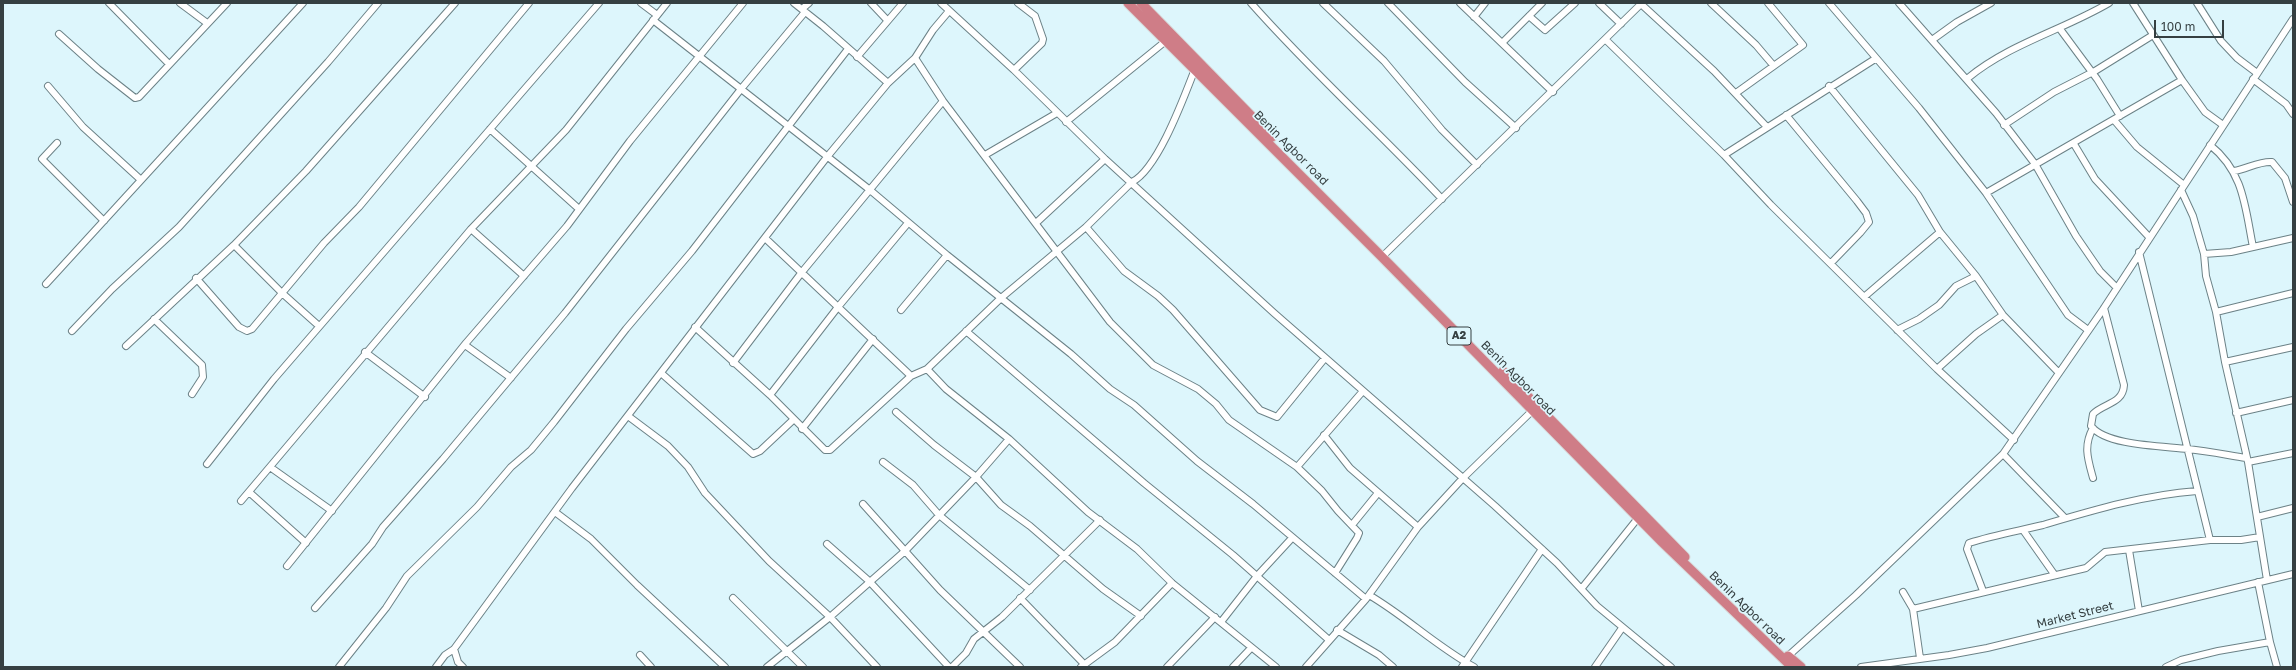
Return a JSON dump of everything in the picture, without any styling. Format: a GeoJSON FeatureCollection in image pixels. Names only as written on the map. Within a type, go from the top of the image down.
{"type":"FeatureCollection","features":[{"type":"Feature","properties":{"kind":"highway","name":"Benin Agbor road"},"geometry":{"type":"LineString","coordinates":[[1128,3],[1167,40],[1638,518],[1789,663],[1801,667]]}},
{"type":"Feature","properties":{"kind":"highway","name":"Benin Agbor road"},"geometry":{"type":"LineString","coordinates":[[1141,3],[1789,663]]}},
{"type":"Feature","properties":{"kind":"street"},"geometry":{"type":"LineString","coordinates":[[109,3],[169,64]]}},
{"type":"Feature","properties":{"kind":"street"},"geometry":{"type":"LineString","coordinates":[[180,3],[207,22]]}},
{"type":"Feature","properties":{"kind":"street"},"geometry":{"type":"LineString","coordinates":[[59,34],[98,69],[135,98],[139,97],[207,22],[227,3]]}},
{"type":"Feature","properties":{"kind":"street"},"geometry":{"type":"LineString","coordinates":[[46,284],[303,3]]}},
{"type":"Feature","properties":{"kind":"street"},"geometry":{"type":"LineString","coordinates":[[72,331],[112,289],[179,227],[328,62],[378,3]]}},
{"type":"Feature","properties":{"kind":"street"},"geometry":{"type":"LineString","coordinates":[[126,346],[196,278],[234,245],[306,171],[455,3]]}},
{"type":"Feature","properties":{"kind":"street"},"geometry":{"type":"LineString","coordinates":[[196,278],[239,327],[247,331],[252,329],[324,243],[359,207],[529,3]]}},
{"type":"Feature","properties":{"kind":"street"},"geometry":{"type":"LineString","coordinates":[[207,464],[319,326],[599,3]]}},
{"type":"Feature","properties":{"kind":"street"},"geometry":{"type":"LineString","coordinates":[[641,3],[655,18],[700,58],[742,89],[870,190],[947,255],[1071,354],[1110,389],[1134,405],[1197,461],[1253,504],[1335,573],[1367,597],[1388,606],[1463,665],[1474,667]]}},
{"type":"Feature","properties":{"kind":"street"},"geometry":{"type":"LineString","coordinates":[[241,502],[365,352],[471,229],[566,130],[668,3]]}},
{"type":"Feature","properties":{"kind":"street"},"geometry":{"type":"LineString","coordinates":[[287,566],[426,397],[465,345],[579,209],[630,141],[700,58],[743,3]]}},
{"type":"Feature","properties":{"kind":"street"},"geometry":{"type":"LineString","coordinates":[[794,3],[888,84]]}},
{"type":"Feature","properties":{"kind":"street"},"geometry":{"type":"LineString","coordinates":[[315,608],[372,544],[383,527],[566,313],[809,3]]}},
{"type":"Feature","properties":{"kind":"street"},"geometry":{"type":"LineString","coordinates":[[871,3],[887,20]]}},
{"type":"Feature","properties":{"kind":"street"},"geometry":{"type":"LineString","coordinates":[[858,57],[887,20],[903,3]]}},
{"type":"Feature","properties":{"kind":"street"},"geometry":{"type":"LineString","coordinates":[[941,3],[1014,70],[1066,122],[1106,159],[1326,358],[1542,549],[1582,588],[1597,606],[1671,667]]}},
{"type":"Feature","properties":{"kind":"street"},"geometry":{"type":"LineString","coordinates":[[1014,70],[1042,43],[1043,40],[1035,16],[1018,3]]}},
{"type":"Feature","properties":{"kind":"street"},"geometry":{"type":"LineString","coordinates":[[1251,3],[1284,40],[1297,51],[1311,68],[1381,135],[1442,199]]}},
{"type":"Feature","properties":{"kind":"street"},"geometry":{"type":"LineString","coordinates":[[1323,3],[1384,61],[1442,130],[1477,165]]}},
{"type":"Feature","properties":{"kind":"street"},"geometry":{"type":"LineString","coordinates":[[1388,3],[1465,82],[1516,128]]}},
{"type":"Feature","properties":{"kind":"street"},"geometry":{"type":"LineString","coordinates":[[1460,3],[1553,92]]}},
{"type":"Feature","properties":{"kind":"street"},"geometry":{"type":"LineString","coordinates":[[1474,17],[1485,3]]}},
{"type":"Feature","properties":{"kind":"street"},"geometry":{"type":"LineString","coordinates":[[1502,43],[1542,3]]}},
{"type":"Feature","properties":{"kind":"street"},"geometry":{"type":"LineString","coordinates":[[1529,16],[1545,30],[1575,3]]}},
{"type":"Feature","properties":{"kind":"street"},"geometry":{"type":"LineString","coordinates":[[1599,3],[1621,24]]}},
{"type":"Feature","properties":{"kind":"street"},"geometry":{"type":"LineString","coordinates":[[1711,3],[1756,45],[1773,65]]}},
{"type":"Feature","properties":{"kind":"street"},"geometry":{"type":"LineString","coordinates":[[1736,93],[1773,65],[1803,45],[1768,3]]}},
{"type":"Feature","properties":{"kind":"street"},"geometry":{"type":"LineString","coordinates":[[1829,3],[1875,59],[1919,108],[1986,193],[2068,315],[2088,330]]}},
{"type":"Feature","properties":{"kind":"street"},"geometry":{"type":"LineString","coordinates":[[1899,3],[1968,78],[2035,164],[2076,236],[2100,271],[2117,288]]}},
{"type":"Feature","properties":{"kind":"street"},"geometry":{"type":"LineString","coordinates":[[1932,40],[1957,22],[1991,3]]}},
{"type":"Feature","properties":{"kind":"street"},"geometry":{"type":"LineString","coordinates":[[1968,78],[2023,44],[2060,29],[2109,3]]}},
{"type":"Feature","properties":{"kind":"street"},"geometry":{"type":"LineString","coordinates":[[2133,3],[2182,80],[2205,112],[2223,125]]}},
{"type":"Feature","properties":{"kind":"street"},"geometry":{"type":"LineString","coordinates":[[2197,3],[2221,41],[2237,58],[2257,73]]}},
{"type":"Feature","properties":{"kind":"street"},"geometry":{"type":"LineString","coordinates":[[1386,253],[1642,4],[1736,93],[1767,127]]}},
{"type":"Feature","properties":{"kind":"street"},"geometry":{"type":"LineString","coordinates":[[436,667],[445,655],[454,649],[555,512],[695,327],[827,157],[888,84],[915,58],[930,34],[949,11]]}},
{"type":"Feature","properties":{"kind":"street"},"geometry":{"type":"LineString","coordinates":[[1789,663],[1856,595],[2003,454],[2014,440],[2104,308],[2139,252],[2293,19]]}},
{"type":"Feature","properties":{"kind":"street"},"geometry":{"type":"LineString","coordinates":[[2060,29],[2137,147],[2182,187],[2193,216],[2204,254],[2206,276],[2216,312],[2225,362],[2247,460],[2267,580]]}},
{"type":"Feature","properties":{"kind":"street"},"geometry":{"type":"LineString","coordinates":[[2004,125],[2054,92],[2090,73],[2153,35]]}},
{"type":"Feature","properties":{"kind":"street"},"geometry":{"type":"LineString","coordinates":[[1066,122],[1167,40]]}},
{"type":"Feature","properties":{"kind":"street"},"geometry":{"type":"LineString","coordinates":[[1606,40],[1724,155],[1897,330],[2014,440]]}},
{"type":"Feature","properties":{"kind":"street"},"geometry":{"type":"LineString","coordinates":[[339,667],[386,608],[407,576],[477,507],[511,467],[531,450],[848,49]]}},
{"type":"Feature","properties":{"kind":"street"},"geometry":{"type":"LineString","coordinates":[[915,58],[943,101],[1110,322],[1153,365],[1198,389],[1216,404],[1229,420],[1298,467],[1359,533],[1335,573]]}},
{"type":"Feature","properties":{"kind":"street"},"geometry":{"type":"LineString","coordinates":[[1724,155],[1829,86],[1875,59]]}},
{"type":"Feature","properties":{"kind":"street"},"geometry":{"type":"LineString","coordinates":[[695,327],[770,395],[802,429],[825,450],[830,450],[911,376],[927,369],[1001,298],[1056,250],[1086,227],[1144,172],[1155,156],[1184,97],[1195,69]]}},
{"type":"Feature","properties":{"kind":"street"},"geometry":{"type":"LineString","coordinates":[[2253,79],[2286,104],[2293,113]]}},
{"type":"Feature","properties":{"kind":"street"},"geometry":{"type":"LineString","coordinates":[[1986,193],[2035,164],[2074,144],[2182,80]]}},
{"type":"Feature","properties":{"kind":"street"},"geometry":{"type":"LineString","coordinates":[[48,86],[83,127],[141,180]]}},
{"type":"Feature","properties":{"kind":"street"},"geometry":{"type":"LineString","coordinates":[[1829,86],[1918,195],[1940,232],[1976,276],[2003,314],[2059,373]]}},
{"type":"Feature","properties":{"kind":"street"},"geometry":{"type":"LineString","coordinates":[[733,363],[802,272],[943,101]]}},
{"type":"Feature","properties":{"kind":"street"},"geometry":{"type":"LineString","coordinates":[[985,155],[1057,113]]}},
{"type":"Feature","properties":{"kind":"street"},"geometry":{"type":"LineString","coordinates":[[1786,115],[1857,200],[1866,213],[1868,222],[1860,233],[1831,263]]}},
{"type":"Feature","properties":{"kind":"street"},"geometry":{"type":"LineString","coordinates":[[490,129],[579,209]]}},
{"type":"Feature","properties":{"kind":"street"},"geometry":{"type":"LineString","coordinates":[[57,143],[42,160],[104,221]]}},
{"type":"Feature","properties":{"kind":"street"},"geometry":{"type":"LineString","coordinates":[[2074,144],[2095,179],[2149,237]]}},
{"type":"Feature","properties":{"kind":"street"},"geometry":{"type":"LineString","coordinates":[[2210,145],[2224,156],[2234,171],[2241,191],[2253,247]]}},
{"type":"Feature","properties":{"kind":"street"},"geometry":{"type":"LineString","coordinates":[[1036,223],[1106,159]]}},
{"type":"Feature","properties":{"kind":"street"},"geometry":{"type":"LineString","coordinates":[[2234,171],[2248,168],[2258,163],[2272,162],[2290,185],[2293,202]]}},
{"type":"Feature","properties":{"kind":"street"},"geometry":{"type":"LineString","coordinates":[[770,395],[838,307],[908,223]]}},
{"type":"Feature","properties":{"kind":"street"},"geometry":{"type":"LineString","coordinates":[[1086,227],[1124,271],[1158,296],[1173,310],[1260,410],[1277,416],[1326,358]]}},
{"type":"Feature","properties":{"kind":"street"},"geometry":{"type":"LineString","coordinates":[[471,229],[524,276]]}},
{"type":"Feature","properties":{"kind":"street"},"geometry":{"type":"LineString","coordinates":[[1864,297],[1940,232]]}},
{"type":"Feature","properties":{"kind":"street"},"geometry":{"type":"LineString","coordinates":[[765,238],[911,376]]}},
{"type":"Feature","properties":{"kind":"street"},"geometry":{"type":"LineString","coordinates":[[2204,254],[2253,247],[2293,238]]}},
{"type":"Feature","properties":{"kind":"street"},"geometry":{"type":"LineString","coordinates":[[234,245],[282,293],[319,326]]}},
{"type":"Feature","properties":{"kind":"street"},"geometry":{"type":"LineString","coordinates":[[2139,252],[2189,449],[2197,490],[2210,540]]}},
{"type":"Feature","properties":{"kind":"street"},"geometry":{"type":"LineString","coordinates":[[901,310],[947,255]]}},
{"type":"Feature","properties":{"kind":"street"},"geometry":{"type":"LineString","coordinates":[[1897,330],[1919,319],[1938,305],[1956,286],[1976,276]]}},
{"type":"Feature","properties":{"kind":"street"},"geometry":{"type":"LineString","coordinates":[[2216,312],[2293,293]]}},
{"type":"Feature","properties":{"kind":"street"},"geometry":{"type":"LineString","coordinates":[[2104,308],[2124,391],[2118,400],[2093,414],[2091,426],[2099,434],[2133,444],[2189,449],[2247,460],[2293,453]]}},
{"type":"Feature","properties":{"kind":"street"},"geometry":{"type":"LineString","coordinates":[[1937,369],[1976,334],[2003,314]]}},
{"type":"Feature","properties":{"kind":"street"},"geometry":{"type":"LineString","coordinates":[[154,319],[202,365],[203,377],[192,394]]}},
{"type":"Feature","properties":{"kind":"street"},"geometry":{"type":"LineString","coordinates":[[966,330],[1144,483],[1257,576],[1329,640]]}},
{"type":"Feature","properties":{"kind":"street"},"geometry":{"type":"LineString","coordinates":[[802,429],[873,339]]}},
{"type":"Feature","properties":{"kind":"street"},"geometry":{"type":"LineString","coordinates":[[465,345],[511,378]]}},
{"type":"Feature","properties":{"kind":"street"},"geometry":{"type":"LineString","coordinates":[[2225,362],[2293,347]]}},
{"type":"Feature","properties":{"kind":"street"},"geometry":{"type":"LineString","coordinates":[[365,352],[426,397]]}},
{"type":"Feature","properties":{"kind":"street"},"geometry":{"type":"LineString","coordinates":[[927,369],[946,389],[1009,439],[1100,520],[1137,549],[1172,583],[1276,667]]}},
{"type":"Feature","properties":{"kind":"street"},"geometry":{"type":"LineString","coordinates":[[661,373],[753,454],[760,451],[793,420]]}},
{"type":"Feature","properties":{"kind":"street"},"geometry":{"type":"LineString","coordinates":[[1298,467],[1363,391]]}},
{"type":"Feature","properties":{"kind":"street"},"geometry":{"type":"LineString","coordinates":[[2236,413],[2293,400]]}},
{"type":"Feature","properties":{"kind":"street"},"geometry":{"type":"LineString","coordinates":[[1306,667],[1367,597],[1418,527],[1463,478],[1533,410]]}},
{"type":"Feature","properties":{"kind":"street"},"geometry":{"type":"LineString","coordinates":[[896,412],[976,477],[1001,505],[1030,526],[1103,589],[1142,616]]}},
{"type":"Feature","properties":{"kind":"street"},"geometry":{"type":"LineString","coordinates":[[628,416],[668,446],[688,467],[705,492],[769,561],[830,617],[878,667]]}},
{"type":"Feature","properties":{"kind":"street"},"geometry":{"type":"LineString","coordinates":[[2093,428],[2088,438],[2086,447],[2087,459],[2093,478]]}},
{"type":"Feature","properties":{"kind":"street"},"geometry":{"type":"LineString","coordinates":[[1324,435],[1350,468],[1418,527]]}},
{"type":"Feature","properties":{"kind":"street"},"geometry":{"type":"LineString","coordinates":[[767,667],[788,652],[830,617],[869,581],[905,551],[976,477],[1009,439]]}},
{"type":"Feature","properties":{"kind":"street"},"geometry":{"type":"LineString","coordinates":[[2003,454],[2065,518]]}},
{"type":"Feature","properties":{"kind":"street"},"geometry":{"type":"LineString","coordinates":[[883,462],[913,485],[939,515],[1030,590]]}},
{"type":"Feature","properties":{"kind":"street"},"geometry":{"type":"LineString","coordinates":[[270,467],[332,511]]}},
{"type":"Feature","properties":{"kind":"street"},"geometry":{"type":"LineString","coordinates":[[1983,591],[1967,549],[1969,543],[2023,530],[2102,507],[2168,493],[2197,490]]}},
{"type":"Feature","properties":{"kind":"street"},"geometry":{"type":"LineString","coordinates":[[249,492],[306,543]]}},
{"type":"Feature","properties":{"kind":"street"},"geometry":{"type":"LineString","coordinates":[[1352,525],[1378,493]]}},
{"type":"Feature","properties":{"kind":"street"},"geometry":{"type":"LineString","coordinates":[[863,504],[940,590],[1020,667]]}},
{"type":"Feature","properties":{"kind":"street"},"geometry":{"type":"LineString","coordinates":[[2257,517],[2293,508]]}},
{"type":"Feature","properties":{"kind":"street"},"geometry":{"type":"LineString","coordinates":[[555,512],[591,539],[637,586],[725,667]]}},
{"type":"Feature","properties":{"kind":"street"},"geometry":{"type":"LineString","coordinates":[[1582,588],[1638,518]]}},
{"type":"Feature","properties":{"kind":"street"},"geometry":{"type":"LineString","coordinates":[[827,544],[869,581],[950,667],[966,653],[974,639],[985,632],[1030,590],[1100,520]]}},
{"type":"Feature","properties":{"kind":"street"},"geometry":{"type":"LineString","coordinates":[[2023,530],[2054,574]]}},
{"type":"Feature","properties":{"kind":"street"},"geometry":{"type":"LineString","coordinates":[[1913,609],[2054,574],[2086,568],[2106,552],[2210,540],[2241,540],[2260,537]]}},
{"type":"Feature","properties":{"kind":"street"},"geometry":{"type":"LineString","coordinates":[[1222,622],[1257,576],[1292,538]]}},
{"type":"Feature","properties":{"kind":"street"},"geometry":{"type":"LineString","coordinates":[[1463,665],[1542,549]]}},
{"type":"Feature","properties":{"kind":"street"},"geometry":{"type":"LineString","coordinates":[[2128,550],[2139,611]]}},
{"type":"Feature","properties":{"kind":"street","name":"Market Street"},"geometry":{"type":"LineString","coordinates":[[1861,667],[1987,648],[2293,574]]}},
{"type":"Feature","properties":{"kind":"street"},"geometry":{"type":"LineString","coordinates":[[2258,582],[2270,642],[2277,667]]}},
{"type":"Feature","properties":{"kind":"street"},"geometry":{"type":"LineString","coordinates":[[1020,598],[1082,665],[1115,642],[1142,616],[1172,583]]}},
{"type":"Feature","properties":{"kind":"street"},"geometry":{"type":"LineString","coordinates":[[1903,592],[1913,609],[1920,658]]}},
{"type":"Feature","properties":{"kind":"street"},"geometry":{"type":"LineString","coordinates":[[733,598],[803,667]]}},
{"type":"Feature","properties":{"kind":"street"},"geometry":{"type":"LineString","coordinates":[[1167,667],[1215,617]]}},
{"type":"Feature","properties":{"kind":"street"},"geometry":{"type":"LineString","coordinates":[[1595,667],[1622,628]]}},
{"type":"Feature","properties":{"kind":"street"},"geometry":{"type":"LineString","coordinates":[[1337,630],[1379,655],[1393,667]]}},
{"type":"Feature","properties":{"kind":"street"},"geometry":{"type":"LineString","coordinates":[[2166,667],[2181,660],[2218,651],[2270,642]]}},
{"type":"Feature","properties":{"kind":"street"},"geometry":{"type":"LineString","coordinates":[[1233,667],[1252,648]]}},
{"type":"Feature","properties":{"kind":"street"},"geometry":{"type":"LineString","coordinates":[[454,649],[458,662],[463,667]]}},
{"type":"Feature","properties":{"kind":"street"},"geometry":{"type":"LineString","coordinates":[[640,655],[651,667]]}}]}
